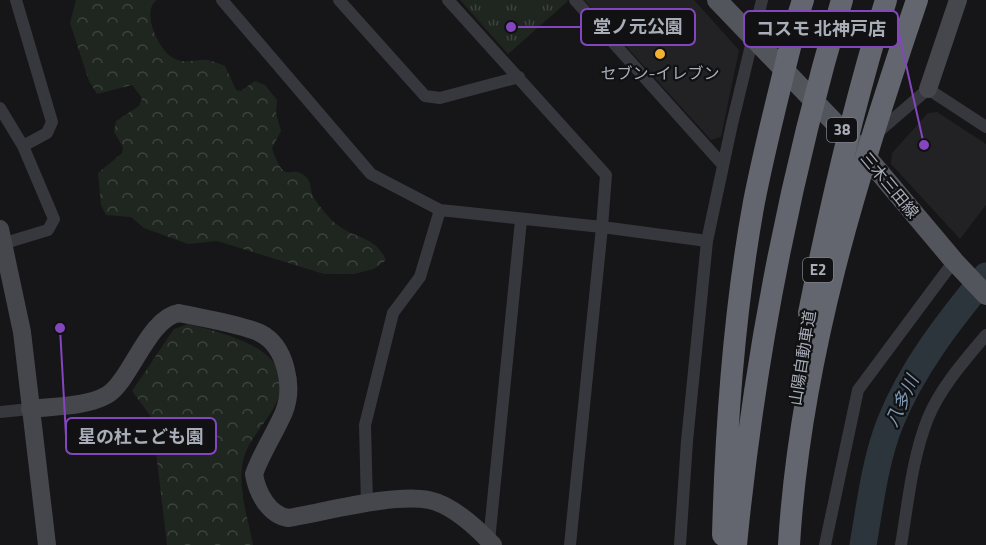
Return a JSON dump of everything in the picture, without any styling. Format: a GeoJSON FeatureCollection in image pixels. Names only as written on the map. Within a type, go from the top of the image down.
{"type":"FeatureCollection","features":[{"type":"Feature","properties":{"kind":"highway"},"geometry":{"type":"LineString","coordinates":[[736,545],[750,419],[768,301],[806,128],[842,0]]}},
{"type":"Feature","properties":{"kind":"highway","name":"山陽自動車道"},"geometry":{"type":"LineString","coordinates":[[781,545],[792,427],[806,327],[825,230],[851,122],[886,0]]}},
{"type":"Feature","properties":{"kind":"highway"},"geometry":{"type":"LineString","coordinates":[[789,545],[803,427],[821,327],[839,250],[887,88],[917,0]]}},
{"type":"Feature","properties":{"kind":"highway"},"geometry":{"type":"LineString","coordinates":[[722,545],[726,450],[741,292],[754,204],[800,6]]}},
{"type":"Feature","properties":{"kind":"main road","name":"三木三田線"},"geometry":{"type":"LineString","coordinates":[[717,0],[859,148],[956,264],[986,295]]}},
{"type":"Feature","properties":{"kind":"street"},"geometry":{"type":"LineString","coordinates":[[16,0],[52,122],[47,133],[23,146]]}},
{"type":"Feature","properties":{"kind":"street"},"geometry":{"type":"LineString","coordinates":[[222,0],[371,174],[440,210],[707,241]]}},
{"type":"Feature","properties":{"kind":"street"},"geometry":{"type":"LineString","coordinates":[[339,0],[425,96],[440,98],[519,76]]}},
{"type":"Feature","properties":{"kind":"street"},"geometry":{"type":"LineString","coordinates":[[448,0],[606,175],[570,545]]}},
{"type":"Feature","properties":{"kind":"street"},"geometry":{"type":"LineString","coordinates":[[575,0],[723,165]]}},
{"type":"Feature","properties":{"kind":"street"},"geometry":{"type":"LineString","coordinates":[[680,545],[687,441],[707,241],[762,0]]}},
{"type":"Feature","properties":{"kind":"street"},"geometry":{"type":"LineString","coordinates":[[859,148],[928,89],[958,0]]}},
{"type":"Feature","properties":{"kind":"street"},"geometry":{"type":"LineString","coordinates":[[928,89],[986,127]]}},
{"type":"Feature","properties":{"kind":"street"},"geometry":{"type":"LineString","coordinates":[[0,108],[23,146],[54,219],[48,230],[2,236],[22,332],[47,545]]}},
{"type":"Feature","properties":{"kind":"street"},"geometry":{"type":"LineString","coordinates":[[367,505],[365,425],[393,313],[420,278],[440,210]]}},
{"type":"Feature","properties":{"kind":"street"},"geometry":{"type":"LineString","coordinates":[[491,543],[521,220]]}},
{"type":"Feature","properties":{"kind":"street"},"geometry":{"type":"LineString","coordinates":[[825,545],[858,390],[956,264]]}},
{"type":"Feature","properties":{"kind":"street"},"geometry":{"type":"LineString","coordinates":[[0,412],[94,401],[110,394],[159,324],[174,314],[179,313],[261,334],[283,361],[290,390],[284,412],[262,451],[254,474],[268,508],[276,516],[288,518],[403,499],[429,501],[452,510],[491,543]]}},
{"type":"Feature","properties":{"kind":"street"},"geometry":{"type":"LineString","coordinates":[[901,545],[915,459],[928,417],[943,391],[986,335]]}},
{"type":"Feature","properties":{"kind":"shaded area"},"geometry":{"type":"Polygon","coordinates":[[[584,0],[694,0],[739,50],[721,137],[711,140],[584,0]]]}},
{"type":"Feature","properties":{"kind":"shaded area"},"geometry":{"type":"Polygon","coordinates":[[[937,112],[986,144],[986,205],[960,239],[891,164],[892,153],[928,113],[937,112]]]}},
{"type":"Feature","properties":{"kind":"green space"},"geometry":{"type":"Polygon","coordinates":[[[76,0],[157,0],[152,5],[151,22],[158,40],[169,55],[179,60],[207,60],[225,66],[236,90],[241,91],[255,81],[265,85],[277,100],[276,113],[281,131],[272,148],[281,168],[284,171],[300,173],[306,177],[314,198],[329,217],[346,230],[371,242],[382,252],[386,260],[374,269],[354,274],[324,274],[217,241],[188,244],[144,228],[131,217],[106,215],[101,205],[98,173],[122,153],[123,147],[114,132],[116,121],[139,106],[142,98],[132,85],[97,94],[89,81],[70,23],[76,0]]]}},
{"type":"Feature","properties":{"kind":"green space"},"geometry":{"type":"Polygon","coordinates":[[[460,0],[567,0],[568,1],[508,54],[460,0]]]}},
{"type":"Feature","properties":{"kind":"green space"},"geometry":{"type":"Polygon","coordinates":[[[188,324],[236,338],[267,355],[277,367],[281,382],[278,399],[248,447],[242,465],[243,500],[253,545],[167,545],[152,418],[132,391],[174,329],[188,324]]]}},
{"type":"Feature","properties":{"kind":"waterway","name":"八多川"},"geometry":{"type":"LineString","coordinates":[[863,545],[880,452],[899,403],[932,346],[986,276]]}},
{"type":"Feature","properties":{"kind":"place","name":"堂ノ元公園"},"geometry":{"type":"Point","coordinates":[511,27]}},
{"type":"Feature","properties":{"kind":"place","name":"セブン-イレブン"},"geometry":{"type":"Point","coordinates":[660,54]}},
{"type":"Feature","properties":{"kind":"place","name":"コスモ 北神戸店"},"geometry":{"type":"Point","coordinates":[924,145]}},
{"type":"Feature","properties":{"kind":"place","name":"星の杜こども園"},"geometry":{"type":"Point","coordinates":[60,328]}}]}
